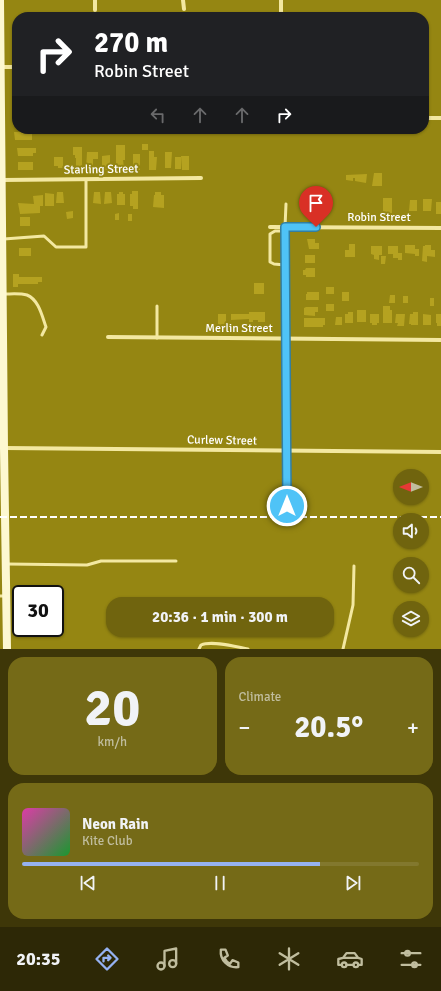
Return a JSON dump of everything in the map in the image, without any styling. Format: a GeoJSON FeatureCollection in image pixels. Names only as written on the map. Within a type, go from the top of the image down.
{"type":"FeatureCollection","features":[{"type":"Feature","properties":{"kind":"main road"},"geometry":{"type":"LineString","coordinates":[[0,0],[2,180],[1,335],[4,448],[3,545],[6,564],[3,596],[7,649]]}},
{"type":"Feature","properties":{"kind":"street"},"geometry":{"type":"LineString","coordinates":[[95,0],[95,10]]}},
{"type":"Feature","properties":{"kind":"street"},"geometry":{"type":"LineString","coordinates":[[183,0],[184,9]]}},
{"type":"Feature","properties":{"kind":"street"},"geometry":{"type":"LineString","coordinates":[[281,0],[281,12]]}},
{"type":"Feature","properties":{"kind":"street"},"geometry":{"type":"LineString","coordinates":[[1,67],[12,67]]}},
{"type":"Feature","properties":{"kind":"street"},"geometry":{"type":"LineString","coordinates":[[429,118],[441,118]]}},
{"type":"Feature","properties":{"kind":"street","name":"Starling Street"},"geometry":{"type":"LineString","coordinates":[[2,180],[201,178]]}},
{"type":"Feature","properties":{"kind":"street","name":"Robin Street"},"geometry":{"type":"LineString","coordinates":[[270,227],[285,229],[441,228]]}},
{"type":"Feature","properties":{"kind":"street"},"geometry":{"type":"LineString","coordinates":[[285,229],[287,506]]}},
{"type":"Feature","properties":{"kind":"street","name":"Merlin Street"},"geometry":{"type":"LineString","coordinates":[[108,337],[441,340]]}},
{"type":"Feature","properties":{"kind":"street","name":"Curlew Street"},"geometry":{"type":"LineString","coordinates":[[4,448],[441,452]]}},
{"type":"Feature","properties":{"kind":"lane"},"geometry":{"type":"LineString","coordinates":[[1,239],[44,236],[56,247],[86,247],[86,180]]}},
{"type":"Feature","properties":{"kind":"lane"},"geometry":{"type":"LineString","coordinates":[[285,265],[270,262],[269,257],[270,234],[275,231],[285,229],[286,204]]}},
{"type":"Feature","properties":{"kind":"lane"},"geometry":{"type":"LineString","coordinates":[[2,293],[27,295],[35,301],[46,327],[42,335]]}},
{"type":"Feature","properties":{"kind":"lane"},"geometry":{"type":"LineString","coordinates":[[156,338],[157,306]]}},
{"type":"Feature","properties":{"kind":"lane"},"geometry":{"type":"LineString","coordinates":[[6,564],[87,565],[101,561],[176,561]]}},
{"type":"Feature","properties":{"kind":"lane"},"geometry":{"type":"LineString","coordinates":[[343,649],[353,605],[354,566]]}},
{"type":"Feature","properties":{"kind":"lane"},"geometry":{"type":"LineString","coordinates":[[200,649],[201,645],[204,643],[248,649]]}},
{"type":"Feature","properties":{"kind":"building"},"geometry":{"type":"Polygon","coordinates":[[[14,134],[32,134],[32,140],[15,140],[14,134]]]}},
{"type":"Feature","properties":{"kind":"building"},"geometry":{"type":"Polygon","coordinates":[[[142,144],[148,144],[148,150],[142,150],[142,144]]]}},
{"type":"Feature","properties":{"kind":"building"},"geometry":{"type":"Polygon","coordinates":[[[116,145],[125,145],[125,160],[123,160],[124,168],[116,168],[116,145]]]}},
{"type":"Feature","properties":{"kind":"building"},"geometry":{"type":"Polygon","coordinates":[[[73,147],[82,147],[82,170],[76,170],[76,158],[75,155],[73,155],[73,147]]]}},
{"type":"Feature","properties":{"kind":"building"},"geometry":{"type":"Polygon","coordinates":[[[17,148],[36,148],[36,153],[33,153],[33,156],[18,156],[17,148]]]}},
{"type":"Feature","properties":{"kind":"building"},"geometry":{"type":"Polygon","coordinates":[[[149,151],[154,151],[154,157],[157,157],[156,170],[149,170],[149,151]]]}},
{"type":"Feature","properties":{"kind":"building"},"geometry":{"type":"Polygon","coordinates":[[[87,152],[98,152],[98,159],[93,159],[93,169],[86,170],[87,152]]]}},
{"type":"Feature","properties":{"kind":"building"},"geometry":{"type":"Polygon","coordinates":[[[165,152],[172,152],[171,168],[165,168],[165,152]]]}},
{"type":"Feature","properties":{"kind":"building"},"geometry":{"type":"Polygon","coordinates":[[[133,154],[140,154],[140,170],[133,170],[133,154]]]}},
{"type":"Feature","properties":{"kind":"building"},"geometry":{"type":"Polygon","coordinates":[[[110,155],[110,170],[103,170],[102,156],[110,155]]]}},
{"type":"Feature","properties":{"kind":"building"},"geometry":{"type":"Polygon","coordinates":[[[181,156],[189,156],[189,170],[182,170],[181,156]]]}},
{"type":"Feature","properties":{"kind":"building"},"geometry":{"type":"Polygon","coordinates":[[[54,157],[63,157],[63,168],[54,166],[54,157]]]}},
{"type":"Feature","properties":{"kind":"building"},"geometry":{"type":"Polygon","coordinates":[[[175,157],[181,157],[181,169],[175,169],[175,157]]]}},
{"type":"Feature","properties":{"kind":"building"},"geometry":{"type":"Polygon","coordinates":[[[18,162],[33,162],[33,170],[18,170],[18,162]]]}},
{"type":"Feature","properties":{"kind":"building"},"geometry":{"type":"Polygon","coordinates":[[[374,173],[382,173],[382,186],[372,186],[374,173]]]}},
{"type":"Feature","properties":{"kind":"building"},"geometry":{"type":"Polygon","coordinates":[[[367,174],[366,183],[355,181],[355,178],[353,178],[353,181],[346,180],[346,175],[367,174]]]}},
{"type":"Feature","properties":{"kind":"building"},"geometry":{"type":"Polygon","coordinates":[[[132,191],[138,191],[138,209],[133,209],[133,206],[130,206],[130,194],[132,194],[132,191]]]}},
{"type":"Feature","properties":{"kind":"building"},"geometry":{"type":"Polygon","coordinates":[[[57,192],[63,192],[64,203],[56,203],[57,192]]]}},
{"type":"Feature","properties":{"kind":"building"},"geometry":{"type":"Polygon","coordinates":[[[94,192],[100,192],[101,204],[93,203],[94,192]]]}},
{"type":"Feature","properties":{"kind":"building"},"geometry":{"type":"Polygon","coordinates":[[[105,192],[111,192],[112,203],[104,204],[105,192]]]}},
{"type":"Feature","properties":{"kind":"building"},"geometry":{"type":"Polygon","coordinates":[[[119,192],[123,192],[123,194],[125,194],[125,205],[117,205],[117,194],[119,194],[119,192]]]}},
{"type":"Feature","properties":{"kind":"building"},"geometry":{"type":"Polygon","coordinates":[[[155,192],[161,192],[161,195],[164,195],[164,208],[153,207],[155,192]]]}},
{"type":"Feature","properties":{"kind":"building"},"geometry":{"type":"Polygon","coordinates":[[[45,193],[54,194],[54,206],[45,206],[45,193]]]}},
{"type":"Feature","properties":{"kind":"building"},"geometry":{"type":"Polygon","coordinates":[[[43,195],[43,206],[40,206],[40,213],[20,214],[18,203],[34,204],[33,196],[43,195]]]}},
{"type":"Feature","properties":{"kind":"building"},"geometry":{"type":"Polygon","coordinates":[[[383,198],[392,198],[392,213],[383,213],[383,198]]]}},
{"type":"Feature","properties":{"kind":"building"},"geometry":{"type":"Polygon","coordinates":[[[423,199],[432,199],[431,211],[423,211],[423,199]]]}},
{"type":"Feature","properties":{"kind":"building"},"geometry":{"type":"Polygon","coordinates":[[[410,200],[417,200],[417,211],[409,211],[410,200]]]}},
{"type":"Feature","properties":{"kind":"building"},"geometry":{"type":"Polygon","coordinates":[[[436,202],[441,202],[441,214],[436,214],[436,202]]]}},
{"type":"Feature","properties":{"kind":"building"},"geometry":{"type":"Polygon","coordinates":[[[73,211],[73,218],[67,219],[66,212],[73,211]]]}},
{"type":"Feature","properties":{"kind":"building"},"geometry":{"type":"Polygon","coordinates":[[[119,213],[119,220],[115,220],[115,214],[119,213]]]}},
{"type":"Feature","properties":{"kind":"building"},"geometry":{"type":"Polygon","coordinates":[[[128,214],[132,214],[132,221],[128,221],[128,214]]]}},
{"type":"Feature","properties":{"kind":"building"},"geometry":{"type":"Polygon","coordinates":[[[20,217],[30,217],[30,226],[20,226],[20,217]]]}},
{"type":"Feature","properties":{"kind":"building"},"geometry":{"type":"Polygon","coordinates":[[[307,239],[315,239],[315,243],[319,243],[319,249],[309,249],[307,239]]]}},
{"type":"Feature","properties":{"kind":"building"},"geometry":{"type":"Polygon","coordinates":[[[349,244],[355,244],[355,257],[345,257],[345,250],[349,250],[349,244]]]}},
{"type":"Feature","properties":{"kind":"building"},"geometry":{"type":"Polygon","coordinates":[[[405,245],[415,245],[415,249],[419,249],[419,256],[405,253],[405,245]]]}},
{"type":"Feature","properties":{"kind":"building"},"geometry":{"type":"Polygon","coordinates":[[[431,245],[431,250],[435,250],[435,257],[427,256],[427,262],[422,261],[423,246],[431,245]]]}},
{"type":"Feature","properties":{"kind":"building"},"geometry":{"type":"Polygon","coordinates":[[[371,246],[382,246],[382,255],[379,255],[379,260],[374,259],[374,255],[371,254],[371,246]]]}},
{"type":"Feature","properties":{"kind":"building"},"geometry":{"type":"Polygon","coordinates":[[[388,246],[398,246],[398,253],[402,253],[402,260],[393,258],[393,254],[388,254],[388,246]]]}},
{"type":"Feature","properties":{"kind":"building"},"geometry":{"type":"Polygon","coordinates":[[[19,248],[31,248],[31,256],[19,256],[19,248]]]}},
{"type":"Feature","properties":{"kind":"building"},"geometry":{"type":"Polygon","coordinates":[[[305,255],[315,255],[315,263],[305,263],[305,255]]]}},
{"type":"Feature","properties":{"kind":"building"},"geometry":{"type":"Polygon","coordinates":[[[381,256],[386,256],[385,264],[381,264],[381,256]]]}},
{"type":"Feature","properties":{"kind":"building"},"geometry":{"type":"Polygon","coordinates":[[[306,268],[315,268],[315,277],[306,277],[306,275],[303,275],[303,270],[306,268]]]}},
{"type":"Feature","properties":{"kind":"building"},"geometry":{"type":"Polygon","coordinates":[[[13,274],[19,274],[19,277],[42,277],[42,282],[38,282],[38,284],[18,284],[18,287],[13,287],[13,274]]]}},
{"type":"Feature","properties":{"kind":"building"},"geometry":{"type":"Polygon","coordinates":[[[254,283],[264,283],[264,294],[254,294],[254,283]]]}},
{"type":"Feature","properties":{"kind":"building"},"geometry":{"type":"Polygon","coordinates":[[[326,287],[334,287],[334,294],[326,294],[326,287]]]}},
{"type":"Feature","properties":{"kind":"building"},"geometry":{"type":"Polygon","coordinates":[[[307,292],[319,292],[319,300],[306,300],[307,292]]]}},
{"type":"Feature","properties":{"kind":"building"},"geometry":{"type":"Polygon","coordinates":[[[342,292],[349,292],[349,301],[342,301],[342,292]]]}},
{"type":"Feature","properties":{"kind":"building"},"geometry":{"type":"Polygon","coordinates":[[[390,295],[395,295],[395,303],[389,303],[390,295]]]}},
{"type":"Feature","properties":{"kind":"building"},"geometry":{"type":"Polygon","coordinates":[[[403,296],[408,296],[408,303],[403,303],[403,296]]]}},
{"type":"Feature","properties":{"kind":"building"},"geometry":{"type":"Polygon","coordinates":[[[430,298],[434,298],[434,306],[430,306],[430,298]]]}},
{"type":"Feature","properties":{"kind":"building"},"geometry":{"type":"Polygon","coordinates":[[[326,304],[334,304],[334,311],[326,311],[326,304]]]}},
{"type":"Feature","properties":{"kind":"building"},"geometry":{"type":"Polygon","coordinates":[[[383,306],[390,306],[390,310],[392,310],[392,323],[383,323],[383,306]]]}},
{"type":"Feature","properties":{"kind":"building"},"geometry":{"type":"Polygon","coordinates":[[[318,307],[318,312],[315,312],[315,316],[304,315],[304,308],[318,307]]]}},
{"type":"Feature","properties":{"kind":"building"},"geometry":{"type":"Polygon","coordinates":[[[357,310],[366,310],[366,322],[357,322],[357,310]]]}},
{"type":"Feature","properties":{"kind":"building"},"geometry":{"type":"Polygon","coordinates":[[[249,312],[265,312],[265,322],[253,320],[253,322],[249,322],[249,319],[231,320],[231,314],[249,314],[249,312]]]}},
{"type":"Feature","properties":{"kind":"building"},"geometry":{"type":"Polygon","coordinates":[[[348,312],[353,312],[353,323],[345,323],[345,314],[348,314],[348,312]]]}},
{"type":"Feature","properties":{"kind":"building"},"geometry":{"type":"Polygon","coordinates":[[[413,312],[418,312],[418,325],[409,324],[410,314],[413,314],[413,312]]]}},
{"type":"Feature","properties":{"kind":"building"},"geometry":{"type":"Polygon","coordinates":[[[218,314],[226,314],[226,326],[218,326],[218,314]]]}},
{"type":"Feature","properties":{"kind":"building"},"geometry":{"type":"Polygon","coordinates":[[[370,314],[379,314],[379,323],[377,323],[377,325],[372,325],[372,323],[370,323],[370,314]]]}},
{"type":"Feature","properties":{"kind":"building"},"geometry":{"type":"Polygon","coordinates":[[[396,314],[405,314],[404,326],[397,326],[398,323],[395,323],[396,314]]]}},
{"type":"Feature","properties":{"kind":"building"},"geometry":{"type":"Polygon","coordinates":[[[423,314],[431,315],[431,325],[423,325],[423,314]]]}},
{"type":"Feature","properties":{"kind":"building"},"geometry":{"type":"Polygon","coordinates":[[[436,314],[441,314],[441,326],[437,326],[436,314]]]}},
{"type":"Feature","properties":{"kind":"building"},"geometry":{"type":"Polygon","coordinates":[[[336,317],[342,317],[342,325],[335,325],[336,317]]]}},
{"type":"Feature","properties":{"kind":"building"},"geometry":{"type":"Polygon","coordinates":[[[304,318],[325,318],[325,325],[323,325],[323,327],[304,327],[304,318]]]}},
{"type":"Feature","properties":{"kind":"railway"},"geometry":{"type":"LineString","coordinates":[[0,517],[441,517]]}},
{"type":"Feature","properties":{"kind":"route"},"geometry":{"type":"LineString","coordinates":[[287,506],[285,227],[316,227]]}}]}
